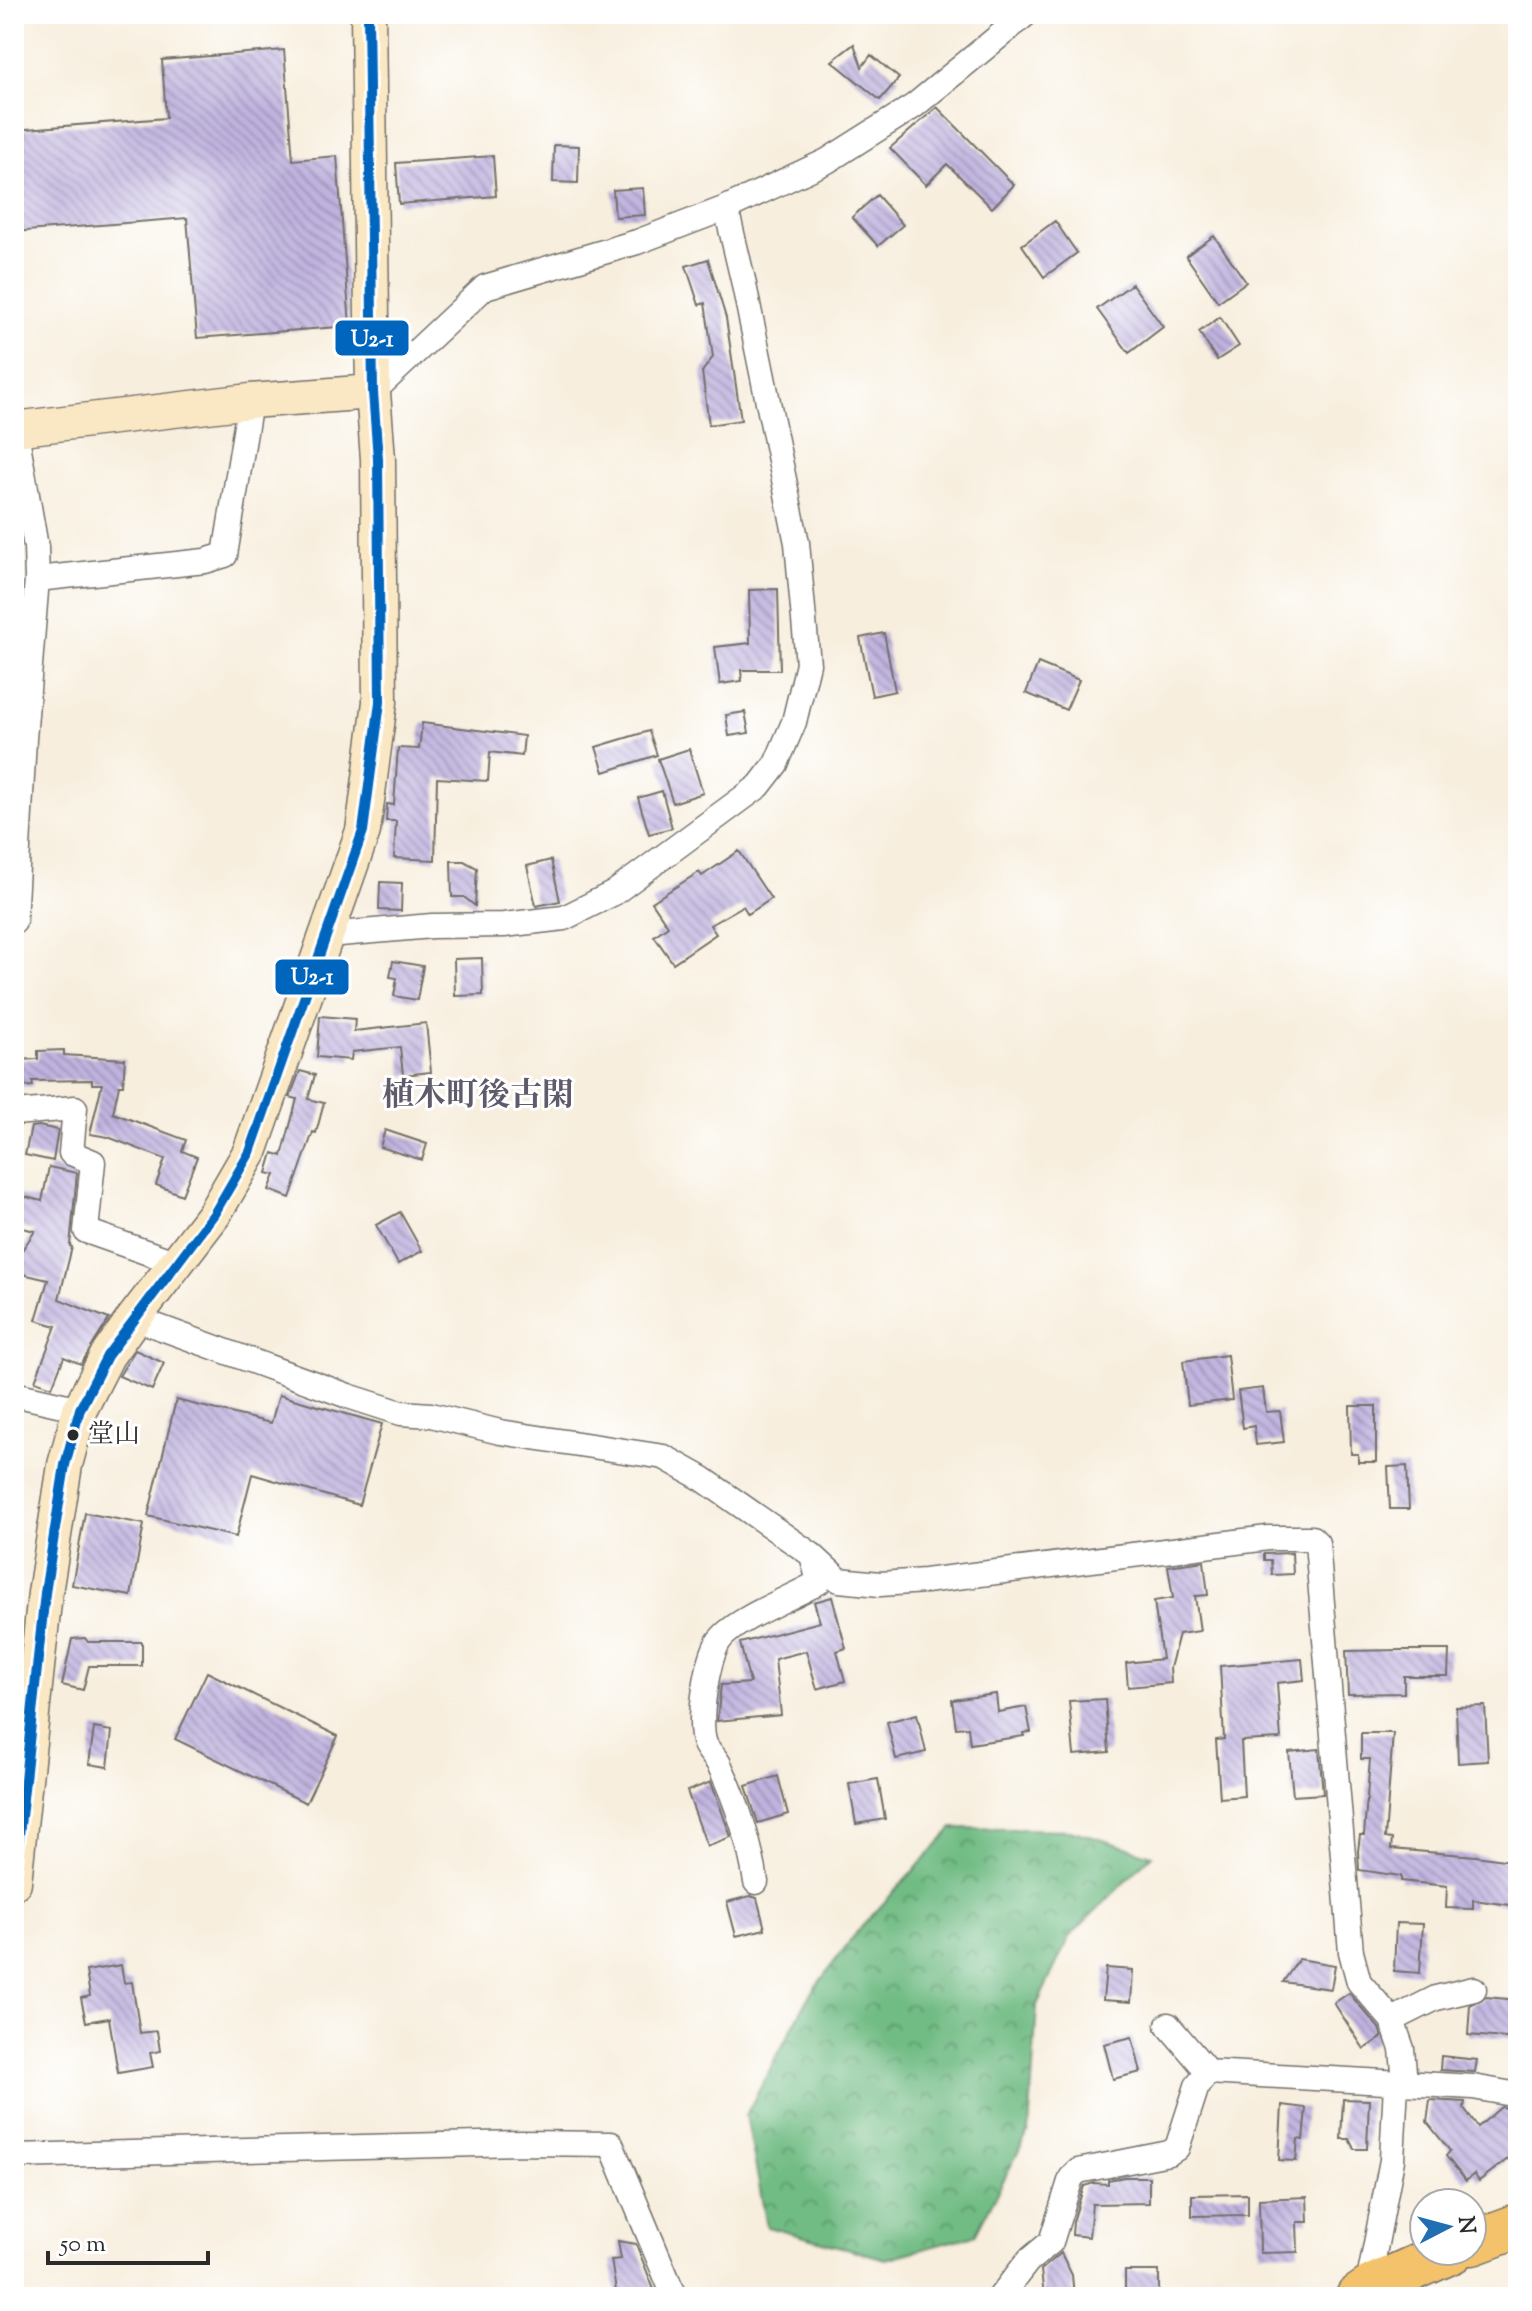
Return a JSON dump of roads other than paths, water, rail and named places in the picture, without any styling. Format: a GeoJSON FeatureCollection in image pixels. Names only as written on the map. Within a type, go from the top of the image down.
{"type":"FeatureCollection","features":[{"type":"Feature","properties":{"kind":"highway"},"geometry":{"type":"LineString","coordinates":[[1488,2237],[1518,2226]]}},
{"type":"Feature","properties":{"kind":"highway"},"geometry":{"type":"LineString","coordinates":[[1366,2292],[1418,2267]]}},
{"type":"Feature","properties":{"kind":"street"},"geometry":{"type":"LineString","coordinates":[[14,1882],[45,1593],[65,1465],[80,1409],[107,1356],[214,1214],[250,1152],[363,831],[380,702],[368,14]]}},
{"type":"Feature","properties":{"kind":"street"},"geometry":{"type":"LineString","coordinates":[[14,922],[37,579],[36,547],[15,426],[250,401],[373,392],[485,287],[637,242],[726,208],[827,161],[914,106],[1026,14]]}},
{"type":"Feature","properties":{"kind":"street"},"geometry":{"type":"LineString","coordinates":[[328,935],[432,926],[504,925],[564,918],[614,893],[759,786],[776,764],[794,722],[808,664],[799,558],[726,208]]}},
{"type":"Feature","properties":{"kind":"street"},"geometry":{"type":"LineString","coordinates":[[37,579],[205,561],[225,555],[250,401]]}},
{"type":"Feature","properties":{"kind":"street"},"geometry":{"type":"LineString","coordinates":[[14,1113],[75,1108],[71,1153],[93,1162],[86,1231],[177,1263]]}},
{"type":"Feature","properties":{"kind":"street"},"geometry":{"type":"LineString","coordinates":[[134,1318],[401,1413],[431,1415],[500,1432],[664,1457],[703,1479],[812,1555],[839,1580],[880,1584],[1268,1538],[1312,1538],[1317,1543],[1351,1952],[1359,1982],[1392,2020],[1402,2049],[1392,2160],[1366,2292]]}},
{"type":"Feature","properties":{"kind":"street"},"geometry":{"type":"LineString","coordinates":[[14,1394],[80,1409]]}},
{"type":"Feature","properties":{"kind":"street"},"geometry":{"type":"LineString","coordinates":[[756,1882],[738,1812],[718,1763],[704,1742],[702,1713],[710,1666],[719,1641],[749,1617],[819,1582],[812,1555]]}},
{"type":"Feature","properties":{"kind":"street"},"geometry":{"type":"LineString","coordinates":[[1392,2020],[1436,1998],[1474,1989]]}},
{"type":"Feature","properties":{"kind":"street"},"geometry":{"type":"LineString","coordinates":[[1168,2025],[1208,2072],[1473,2087],[1518,2095]]}},
{"type":"Feature","properties":{"kind":"street"},"geometry":{"type":"LineString","coordinates":[[1000,2297],[1028,2261],[1051,2242],[1071,2178],[1078,2171],[1169,2153],[1177,2148],[1197,2086],[1208,2072]]}},
{"type":"Feature","properties":{"kind":"street"},"geometry":{"type":"LineString","coordinates":[[14,2156],[522,2143],[611,2144],[676,2297]]}},
{"type":"Feature","properties":{"kind":"place","name":"堂山"},"geometry":{"type":"Point","coordinates":[73,1435]}},
{"type":"Feature","properties":{"kind":"district","name":"植木町後古閑"},"geometry":{"type":"Point","coordinates":[478,1097]}}]}
